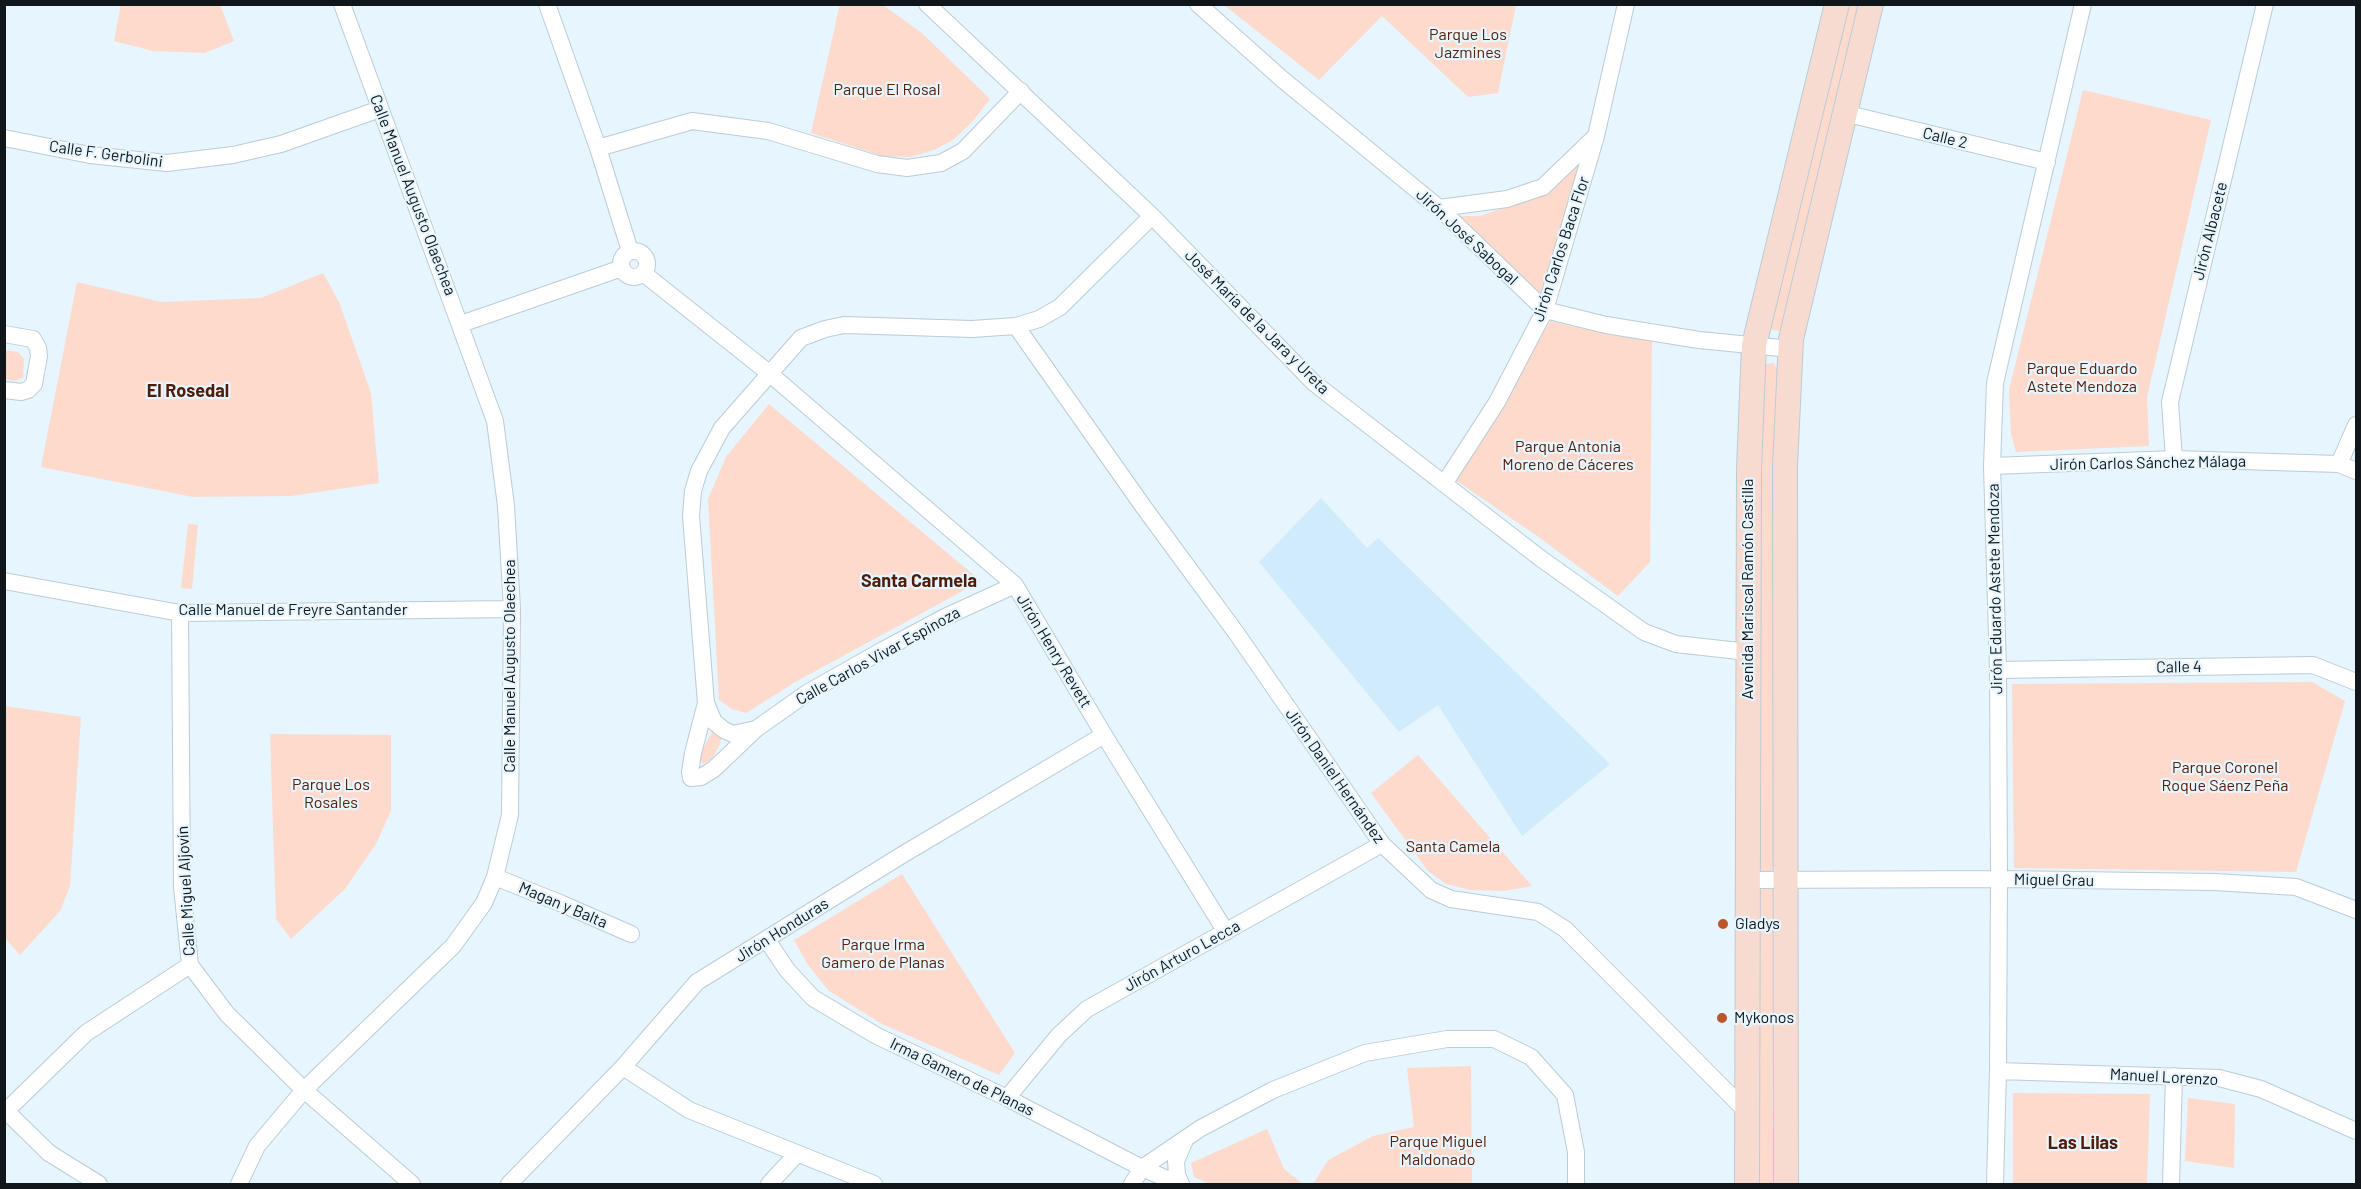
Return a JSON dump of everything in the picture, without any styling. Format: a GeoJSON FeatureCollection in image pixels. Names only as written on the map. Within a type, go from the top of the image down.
{"type":"FeatureCollection","features":[{"type":"Feature","properties":{"kind":"main road","name":"Avenida Mariscal Ramón Castilla"},"geometry":{"type":"LineString","coordinates":[[1747,1185],[1749,469],[1754,345],[1837,4]]}},
{"type":"Feature","properties":{"kind":"main road"},"geometry":{"type":"LineString","coordinates":[[1786,1185],[1785,467],[1791,339],[1871,4]]}},
{"type":"Feature","properties":{"kind":"street","name":"Calle Manuel Augusto Olaechea"},"geometry":{"type":"LineString","coordinates":[[239,1185],[257,1146],[304,1090],[453,946],[484,903],[495,877],[510,815],[512,609],[506,506],[495,421],[342,4]]}},
{"type":"Feature","properties":{"kind":"street"},"geometry":{"type":"LineString","coordinates":[[547,4],[598,148],[630,251]]}},
{"type":"Feature","properties":{"kind":"street","name":"José María de la Jara y Ureta"},"geometry":{"type":"LineString","coordinates":[[927,4],[1152,216],[1314,383],[1540,558],[1644,632],[1676,644],[1748,652]]}},
{"type":"Feature","properties":{"kind":"street","name":"Jirón José Sabogal"},"geometry":{"type":"LineString","coordinates":[[1198,4],[1282,79],[1439,208],[1545,310]]}},
{"type":"Feature","properties":{"kind":"street","name":"Jirón Carlos Baca Flor"},"geometry":{"type":"LineString","coordinates":[[1444,484],[1497,402],[1545,310],[1596,136],[1626,4]]}},
{"type":"Feature","properties":{"kind":"street","name":"Jirón Eduardo Astete Mendoza"},"geometry":{"type":"LineString","coordinates":[[1995,1185],[1999,879],[1998,670],[1992,466],[1995,383],[2082,4]]}},
{"type":"Feature","properties":{"kind":"street","name":"Jirón Albacete"},"geometry":{"type":"LineString","coordinates":[[2175,459],[2170,402],[2265,4]]}},
{"type":"Feature","properties":{"kind":"street"},"geometry":{"type":"LineString","coordinates":[[598,148],[692,121],[768,131],[877,164],[907,168],[941,163],[963,151],[1021,91]]}},
{"type":"Feature","properties":{"kind":"street","name":"Calle F. Gerbolini"},"geometry":{"type":"LineString","coordinates":[[4,138],[90,155],[167,163],[233,155],[281,144],[380,109]]}},
{"type":"Feature","properties":{"kind":"street","name":"Calle 2"},"geometry":{"type":"LineString","coordinates":[[1844,113],[2047,162]]}},
{"type":"Feature","properties":{"kind":"street","name":"Jirón Carlos Baca Flor"},"geometry":{"type":"LineString","coordinates":[[1439,208],[1507,199],[1543,187],[1596,136]]}},
{"type":"Feature","properties":{"kind":"street"},"geometry":{"type":"LineString","coordinates":[[756,729],[733,734],[724,730],[714,722],[706,703],[691,516],[693,491],[699,471],[723,428],[801,338],[844,325],[972,329],[1016,326],[1039,319],[1060,307],[1152,216]]}},
{"type":"Feature","properties":{"kind":"street"},"geometry":{"type":"LineString","coordinates":[[630,251],[638,251],[645,255],[647,262],[643,273],[631,276],[622,268],[624,256],[630,251]]}},
{"type":"Feature","properties":{"kind":"street"},"geometry":{"type":"LineString","coordinates":[[461,324],[622,268]]}},
{"type":"Feature","properties":{"kind":"street","name":"Jirón Henry Revett"},"geometry":{"type":"LineString","coordinates":[[643,273],[769,373],[1015,585],[1104,735],[1226,932]]}},
{"type":"Feature","properties":{"kind":"street"},"geometry":{"type":"LineString","coordinates":[[1545,310],[1616,326],[1699,340],[1791,349]]}},
{"type":"Feature","properties":{"kind":"street","name":"Jirón Daniel Hernández"},"geometry":{"type":"LineString","coordinates":[[1016,326],[1138,500],[1237,634],[1382,844],[1431,890],[1451,899],[1538,912],[1565,928],[1748,1113]]}},
{"type":"Feature","properties":{"kind":"street"},"geometry":{"type":"LineString","coordinates":[[4,334],[33,339],[39,356],[34,384],[28,390],[21,392],[4,390]]}},
{"type":"Feature","properties":{"kind":"street"},"geometry":{"type":"LineString","coordinates":[[2356,425],[2339,464],[2356,471]]}},
{"type":"Feature","properties":{"kind":"street","name":"Jirón Carlos Sánchez Málaga"},"geometry":{"type":"LineString","coordinates":[[1992,466],[2175,459],[2339,464]]}},
{"type":"Feature","properties":{"kind":"street","name":"Calle Manuel de Freyre Santander"},"geometry":{"type":"LineString","coordinates":[[4,581],[180,612],[512,609]]}},
{"type":"Feature","properties":{"kind":"street","name":"Calle Carlos Vivar Espinoza"},"geometry":{"type":"LineString","coordinates":[[706,703],[693,753],[691,778],[701,777],[714,769],[756,729],[807,693],[945,617],[1015,585]]}},
{"type":"Feature","properties":{"kind":"street","name":"Calle Miguel Aljovín"},"geometry":{"type":"LineString","coordinates":[[180,612],[182,887],[190,965],[227,1014],[304,1090],[412,1185]]}},
{"type":"Feature","properties":{"kind":"street","name":"Calle 4"},"geometry":{"type":"LineString","coordinates":[[1998,670],[2313,665],[2356,682]]}},
{"type":"Feature","properties":{"kind":"street","name":"Jirón Honduras"},"geometry":{"type":"LineString","coordinates":[[509,1185],[623,1067],[697,982],[902,855],[1104,735]]}},
{"type":"Feature","properties":{"kind":"street","name":"Jirón Arturo Lecca"},"geometry":{"type":"LineString","coordinates":[[1007,1098],[1059,1035],[1087,1009],[1382,844]]}},
{"type":"Feature","properties":{"kind":"street","name":"Magan y Balta"},"geometry":{"type":"LineString","coordinates":[[495,877],[631,934]]}},
{"type":"Feature","properties":{"kind":"street","name":"Miguel Grau"},"geometry":{"type":"LineString","coordinates":[[1748,880],[1999,879],[2215,882],[2296,887],[2356,910]]}},
{"type":"Feature","properties":{"kind":"street","name":"Irma Gamero de Planas"},"geometry":{"type":"LineString","coordinates":[[767,940],[787,970],[813,998],[877,1036],[1180,1185]]}},
{"type":"Feature","properties":{"kind":"street"},"geometry":{"type":"LineString","coordinates":[[99,1185],[49,1153],[5,1110],[86,1033],[190,965]]}},
{"type":"Feature","properties":{"kind":"street"},"geometry":{"type":"LineString","coordinates":[[1132,1185],[1142,1168],[1187,1138],[1273,1090],[1365,1053],[1447,1039],[1494,1039],[1531,1057],[1565,1095],[1576,1152],[1576,1185]]}},
{"type":"Feature","properties":{"kind":"street"},"geometry":{"type":"LineString","coordinates":[[623,1067],[689,1110],[874,1185]]}},
{"type":"Feature","properties":{"kind":"street","name":"Manuel Lorenzo"},"geometry":{"type":"LineString","coordinates":[[1998,1071],[2219,1078],[2261,1089],[2356,1131]]}},
{"type":"Feature","properties":{"kind":"street"},"geometry":{"type":"LineString","coordinates":[[2172,1185],[2174,1076]]}},
{"type":"Feature","properties":{"kind":"street"},"geometry":{"type":"LineString","coordinates":[[1180,1185],[1176,1161],[1187,1138]]}},
{"type":"Feature","properties":{"kind":"street"},"geometry":{"type":"LineString","coordinates":[[769,1185],[797,1154]]}},
{"type":"Feature","properties":{"kind":"shaded area"},"geometry":{"type":"Polygon","coordinates":[[[1321,498],[1367,548],[1378,538],[1610,764],[1522,836],[1438,705],[1399,732],[1259,562],[1321,498]]]}},
{"type":"Feature","properties":{"kind":"green space"},"geometry":{"type":"Polygon","coordinates":[[[121,4],[220,5],[234,41],[205,53],[153,51],[114,41],[121,4]]]}},
{"type":"Feature","properties":{"kind":"green space","name":"Parque El Rosal"},"geometry":{"type":"Polygon","coordinates":[[[840,4],[883,5],[923,34],[990,99],[973,121],[953,140],[934,150],[910,157],[882,156],[811,133],[840,4]]]}},
{"type":"Feature","properties":{"kind":"green space","name":"Parque Los Jazmines"},"geometry":{"type":"Polygon","coordinates":[[[1224,5],[1516,5],[1498,93],[1468,97],[1382,16],[1319,80],[1224,5]]]}},
{"type":"Feature","properties":{"kind":"green space"},"geometry":{"type":"Polygon","coordinates":[[[1849,5],[1868,5],[1785,332],[1767,329],[1849,5]]]}},
{"type":"Feature","properties":{"kind":"green space","name":"Parque Eduardo Astete Mendoza"},"geometry":{"type":"Polygon","coordinates":[[[2083,90],[2211,120],[2147,397],[2149,446],[2016,452],[2011,434],[2009,390],[2083,90]]]}},
{"type":"Feature","properties":{"kind":"green space"},"geometry":{"type":"Polygon","coordinates":[[[1585,151],[1542,302],[1455,216],[1480,216],[1544,194],[1585,151]]]}},
{"type":"Feature","properties":{"kind":"green space"},"geometry":{"type":"Polygon","coordinates":[[[323,273],[339,302],[371,393],[379,483],[291,496],[193,497],[41,467],[77,282],[161,302],[261,298],[323,273]]]}},
{"type":"Feature","properties":{"kind":"green space","name":"Parque Antonia Moreno de Cáceres"},"geometry":{"type":"Polygon","coordinates":[[[1550,321],[1603,333],[1652,338],[1650,562],[1618,596],[1540,538],[1454,479],[1485,436],[1550,321]]]}},
{"type":"Feature","properties":{"kind":"green space"},"geometry":{"type":"Polygon","coordinates":[[[4,350],[18,352],[24,359],[23,378],[14,381],[5,379],[4,350]]]}},
{"type":"Feature","properties":{"kind":"green space"},"geometry":{"type":"Polygon","coordinates":[[[1773,363],[1781,373],[1773,867],[1770,873],[1764,874],[1756,871],[1762,371],[1765,364],[1773,363]]]}},
{"type":"Feature","properties":{"kind":"green space"},"geometry":{"type":"Polygon","coordinates":[[[769,404],[981,581],[797,681],[746,713],[732,709],[719,700],[708,499],[726,457],[769,404]]]}},
{"type":"Feature","properties":{"kind":"green space"},"geometry":{"type":"Polygon","coordinates":[[[188,524],[198,525],[192,589],[181,588],[188,524]]]}},
{"type":"Feature","properties":{"kind":"green space","name":"Parque Coronel Roque Sáenz Peña"},"geometry":{"type":"Polygon","coordinates":[[[2312,682],[2345,701],[2296,872],[2014,868],[2012,684],[2312,682]]]}},
{"type":"Feature","properties":{"kind":"green space"},"geometry":{"type":"Polygon","coordinates":[[[4,706],[81,717],[70,886],[60,911],[20,955],[5,938],[4,706]]]}},
{"type":"Feature","properties":{"kind":"green space"},"geometry":{"type":"Polygon","coordinates":[[[713,731],[722,735],[720,744],[712,759],[703,764],[699,758],[701,751],[713,731]]]}},
{"type":"Feature","properties":{"kind":"green space","name":"Parque Los Rosales"},"geometry":{"type":"Polygon","coordinates":[[[270,734],[391,735],[391,811],[376,844],[345,889],[291,939],[276,919],[270,734]]]}},
{"type":"Feature","properties":{"kind":"green space","name":"Santa Camela"},"geometry":{"type":"Polygon","coordinates":[[[1418,755],[1532,886],[1504,891],[1471,890],[1446,884],[1428,871],[1371,793],[1418,755]]]}},
{"type":"Feature","properties":{"kind":"green space","name":"Parque Irma Gamero de Planas"},"geometry":{"type":"Polygon","coordinates":[[[902,874],[1015,1053],[999,1075],[882,1024],[829,991],[808,965],[794,940],[902,874]]]}},
{"type":"Feature","properties":{"kind":"green space"},"geometry":{"type":"Polygon","coordinates":[[[1774,888],[1779,893],[1778,1184],[1754,1184],[1756,889],[1774,888]]]}},
{"type":"Feature","properties":{"kind":"green space","name":"Parque Miguel Maldonado"},"geometry":{"type":"Polygon","coordinates":[[[1471,1066],[1472,1184],[1313,1184],[1328,1160],[1373,1136],[1414,1127],[1407,1068],[1471,1066]]]}},
{"type":"Feature","properties":{"kind":"green space"},"geometry":{"type":"Polygon","coordinates":[[[2013,1093],[2150,1094],[2147,1184],[2013,1184],[2013,1093]]]}},
{"type":"Feature","properties":{"kind":"green space"},"geometry":{"type":"Polygon","coordinates":[[[2188,1098],[2235,1104],[2234,1168],[2185,1161],[2188,1098]]]}},
{"type":"Feature","properties":{"kind":"green space"},"geometry":{"type":"Polygon","coordinates":[[[1267,1129],[1284,1169],[1303,1184],[1210,1184],[1194,1177],[1191,1163],[1267,1129]]]}},
{"type":"Feature","properties":{"kind":"place","name":"Gladys"},"geometry":{"type":"Point","coordinates":[1723,924]}},
{"type":"Feature","properties":{"kind":"place","name":"Mykonos"},"geometry":{"type":"Point","coordinates":[1722,1018]}},
{"type":"Feature","properties":{"kind":"district","name":"El Rosedal"},"geometry":{"type":"Point","coordinates":[188,391]}},
{"type":"Feature","properties":{"kind":"district","name":"Santa Carmela"},"geometry":{"type":"Point","coordinates":[919,581]}},
{"type":"Feature","properties":{"kind":"district","name":"Las Lilas"},"geometry":{"type":"Point","coordinates":[2083,1143]}}]}
